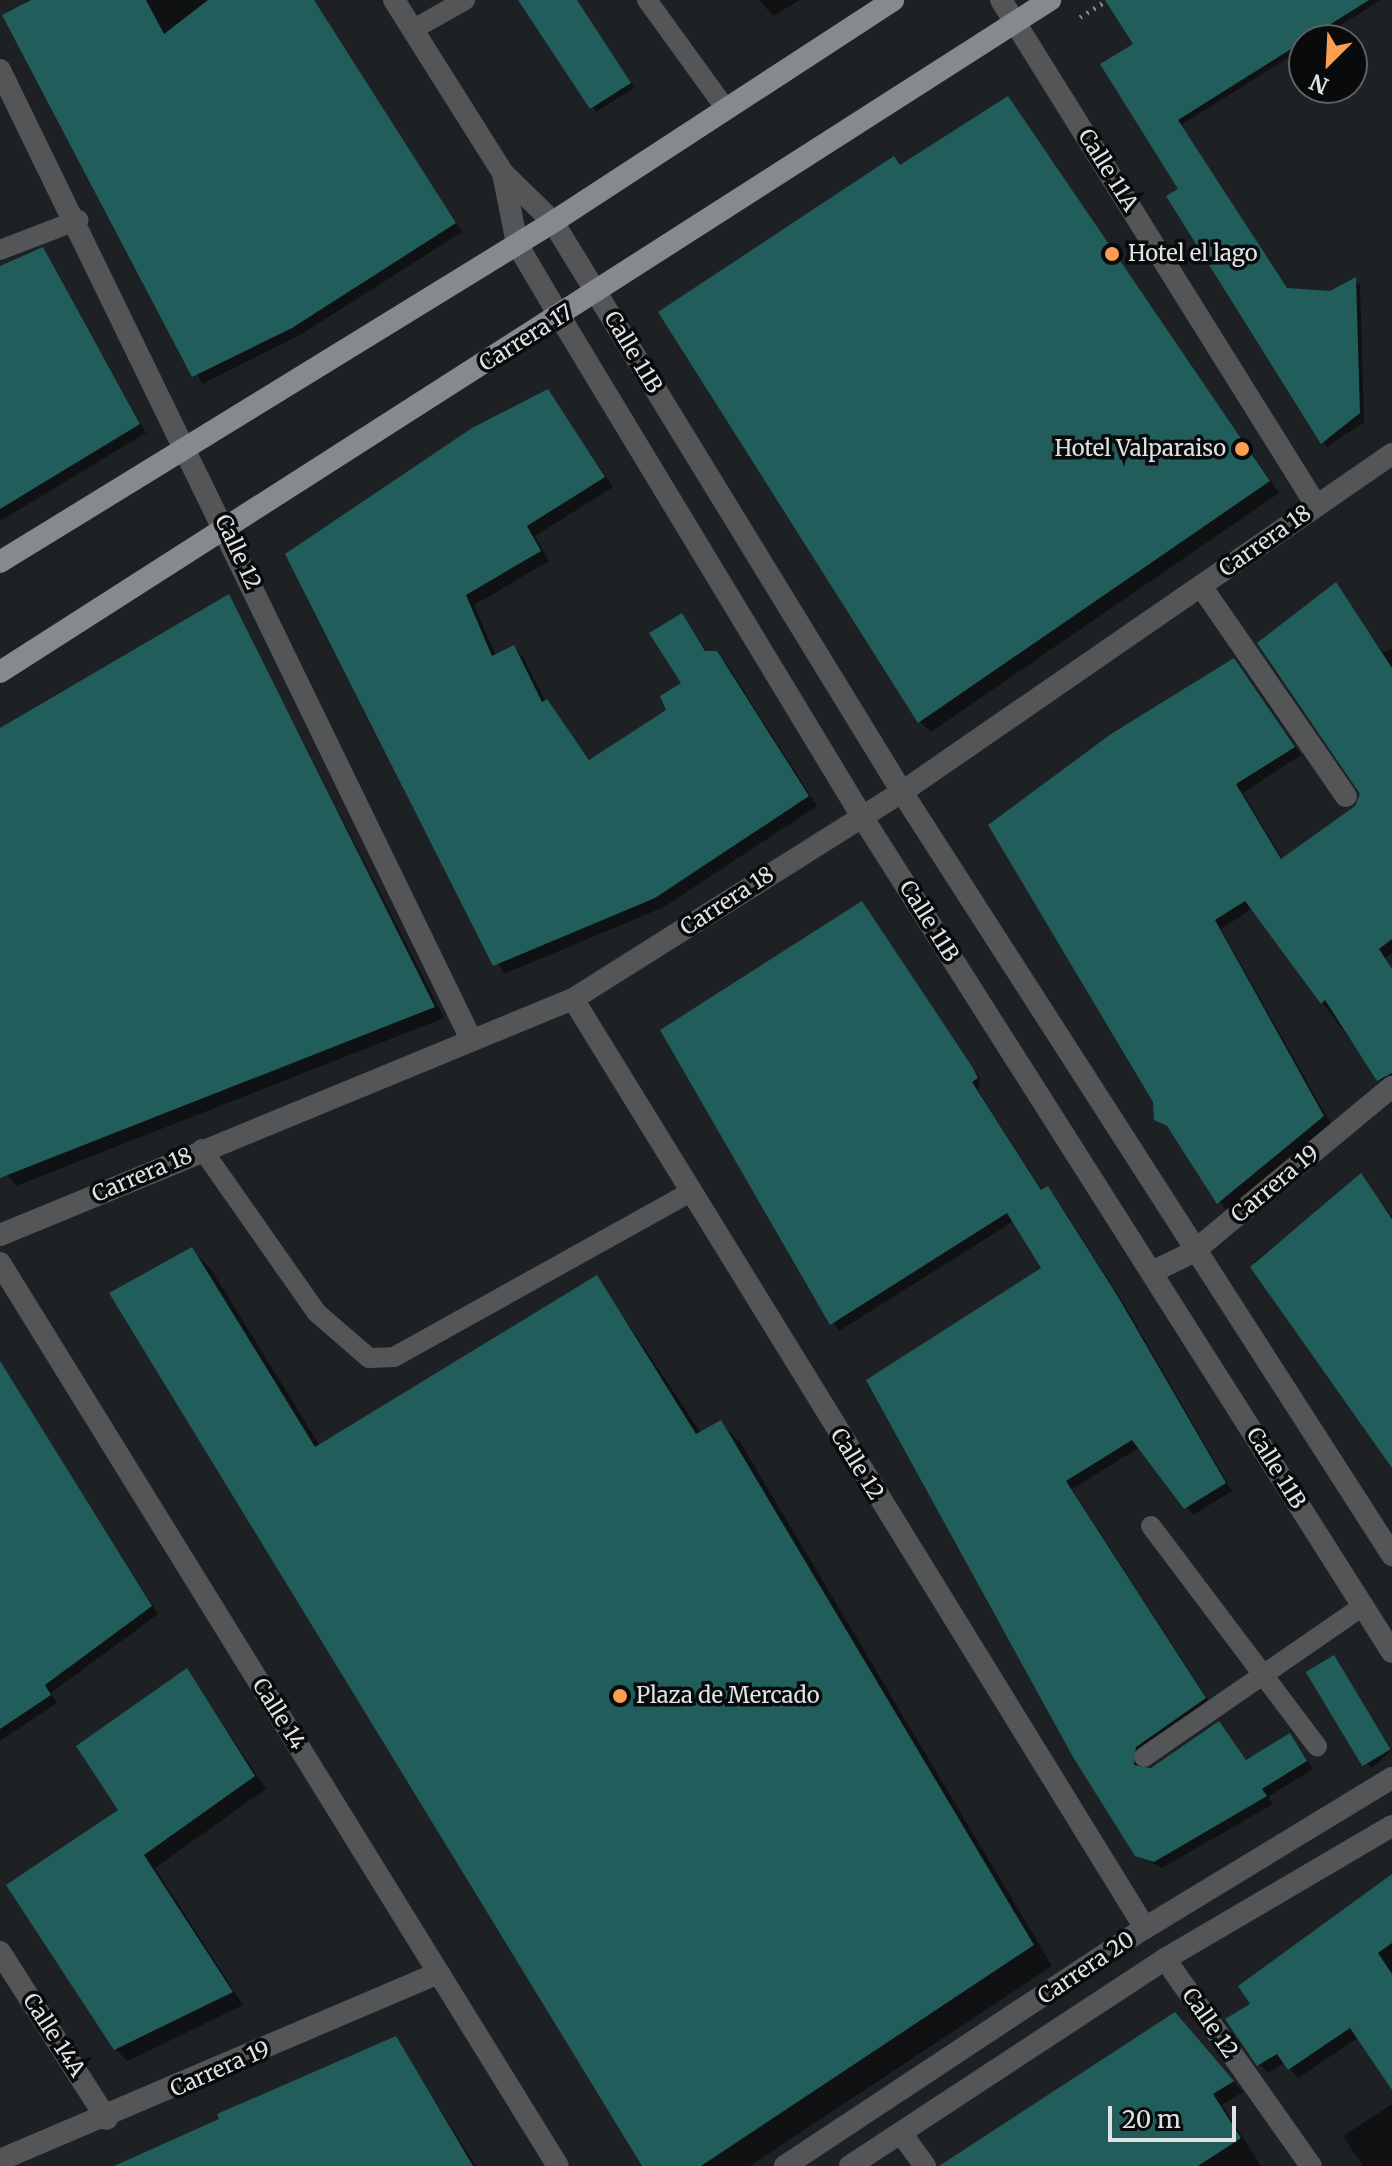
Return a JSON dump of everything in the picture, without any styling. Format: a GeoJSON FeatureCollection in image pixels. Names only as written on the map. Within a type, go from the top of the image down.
{"type":"FeatureCollection","features":[{"type":"Feature","properties":{"kind":"main road"},"geometry":{"type":"LineString","coordinates":[[0,562],[187,442],[553,222],[893,0]]}},
{"type":"Feature","properties":{"kind":"main road","name":"Carrera 17"},"geometry":{"type":"LineString","coordinates":[[0,672],[597,294],[1050,0]]}},
{"type":"Feature","properties":{"kind":"street","name":"Calle 11B"},"geometry":{"type":"LineString","coordinates":[[394,0],[503,173],[553,222],[902,792],[1193,1252],[1392,1555]]}},
{"type":"Feature","properties":{"kind":"street","name":"Calle 11A"},"geometry":{"type":"LineString","coordinates":[[1001,0],[1316,505]]}},
{"type":"Feature","properties":{"kind":"street","name":"Calle 12"},"geometry":{"type":"LineString","coordinates":[[0,70],[187,442],[470,1037]]}},
{"type":"Feature","properties":{"kind":"street","name":"Calle 11B"},"geometry":{"type":"LineString","coordinates":[[503,173],[517,244],[560,317],[861,815],[1392,1652]]}},
{"type":"Feature","properties":{"kind":"street","name":"Carrera 18"},"geometry":{"type":"LineString","coordinates":[[0,1235],[470,1037],[573,999],[902,792],[1392,454]]}},
{"type":"Feature","properties":{"kind":"street"},"geometry":{"type":"LineString","coordinates":[[1201,586],[1346,796]]}},
{"type":"Feature","properties":{"kind":"street","name":"Calle 12"},"geometry":{"type":"LineString","coordinates":[[573,999],[1145,1928]]}},
{"type":"Feature","properties":{"kind":"street","name":"Carrera 19"},"geometry":{"type":"LineString","coordinates":[[1152,1272],[1193,1252],[1392,1087]]}},
{"type":"Feature","properties":{"kind":"street","name":"Calle 14"},"geometry":{"type":"LineString","coordinates":[[0,1263],[558,2166]]}},
{"type":"Feature","properties":{"kind":"street","name":"Carrera 20"},"geometry":{"type":"LineString","coordinates":[[785,2166],[1145,1928],[1392,1778]]}},
{"type":"Feature","properties":{"kind":"street","name":"Carrera 20"},"geometry":{"type":"LineString","coordinates":[[850,2166],[1165,1959],[1392,1826]]}},
{"type":"Feature","properties":{"kind":"street","name":"Calle 14A"},"geometry":{"type":"LineString","coordinates":[[0,1952],[107,2119]]}},
{"type":"Feature","properties":{"kind":"street","name":"Calle 12"},"geometry":{"type":"LineString","coordinates":[[1165,1959],[1311,2166]]}},
{"type":"Feature","properties":{"kind":"street","name":"Carrera 19"},"geometry":{"type":"LineString","coordinates":[[0,2160],[107,2119],[439,1973]]}},
{"type":"Feature","properties":{"kind":"street"},"geometry":{"type":"LineString","coordinates":[[901,2133],[925,2166]]}},
{"type":"Feature","properties":{"kind":"lane"},"geometry":{"type":"LineString","coordinates":[[412,30],[465,0]]}},
{"type":"Feature","properties":{"kind":"lane"},"geometry":{"type":"LineString","coordinates":[[647,0],[726,109]]}},
{"type":"Feature","properties":{"kind":"lane"},"geometry":{"type":"LineString","coordinates":[[0,250],[78,220]]}},
{"type":"Feature","properties":{"kind":"lane"},"geometry":{"type":"LineString","coordinates":[[202,1149],[317,1313],[369,1358],[394,1357],[691,1192]]}},
{"type":"Feature","properties":{"kind":"lane"},"geometry":{"type":"LineString","coordinates":[[1151,1526],[1317,1746]]}},
{"type":"Feature","properties":{"kind":"lane"},"geometry":{"type":"LineString","coordinates":[[1144,1757],[1364,1605]]}},
{"type":"Feature","properties":{"kind":"building"},"geometry":{"type":"Polygon","coordinates":[[[31,0],[146,0],[164,34],[208,0],[314,0],[456,223],[292,328],[192,377],[2,15],[31,0]]]}},
{"type":"Feature","properties":{"kind":"building"},"geometry":{"type":"Polygon","coordinates":[[[518,0],[577,0],[631,83],[590,109],[518,0]]]}},
{"type":"Feature","properties":{"kind":"building"},"geometry":{"type":"Polygon","coordinates":[[[1105,0],[1369,0],[1331,24],[1288,24],[1288,51],[1178,120],[1287,288],[1330,291],[1356,277],[1360,413],[1321,444],[1166,196],[1178,189],[1100,64],[1133,44],[1105,0]]]}},
{"type":"Feature","properties":{"kind":"building"},"geometry":{"type":"Polygon","coordinates":[[[1008,96],[1270,481],[918,723],[658,312],[894,156],[900,165],[1008,96]]]}},
{"type":"Feature","properties":{"kind":"building"},"geometry":{"type":"Polygon","coordinates":[[[43,247],[140,424],[0,509],[0,266],[43,247]]]}},
{"type":"Feature","properties":{"kind":"building"},"geometry":{"type":"Polygon","coordinates":[[[548,389],[605,477],[527,526],[541,551],[466,595],[492,656],[514,645],[542,702],[547,699],[589,760],[666,710],[660,696],[681,683],[649,633],[682,613],[705,651],[717,651],[809,796],[655,898],[493,966],[285,554],[472,428],[548,389]]]}},
{"type":"Feature","properties":{"kind":"building"},"geometry":{"type":"Polygon","coordinates":[[[1336,582],[1392,668],[1392,939],[1379,949],[1392,969],[1392,1073],[1377,1081],[1325,1000],[1321,1004],[1245,901],[1215,920],[1324,1116],[1217,1204],[1167,1126],[1154,1120],[1153,1102],[988,825],[1111,734],[1234,658],[1295,747],[1236,784],[1281,859],[1355,806],[1360,794],[1257,643],[1336,582]]]}},
{"type":"Feature","properties":{"kind":"building"},"geometry":{"type":"Polygon","coordinates":[[[229,594],[435,1007],[0,1178],[0,728],[229,594]]]}},
{"type":"Feature","properties":{"kind":"building"},"geometry":{"type":"Polygon","coordinates":[[[862,901],[973,1068],[978,1078],[972,1082],[1041,1190],[1048,1186],[1117,1295],[1226,1483],[1184,1509],[1132,1440],[1066,1481],[1206,1698],[1136,1747],[1134,1765],[1151,1768],[1219,1721],[1246,1760],[1290,1733],[1307,1761],[1262,1789],[1267,1796],[1154,1862],[1135,1856],[1073,1757],[866,1380],[1041,1268],[1007,1213],[830,1325],[660,1030],[862,901]]]}},
{"type":"Feature","properties":{"kind":"building"},"geometry":{"type":"Polygon","coordinates":[[[1361,1173],[1392,1219],[1392,1468],[1250,1267],[1361,1173]]]}},
{"type":"Feature","properties":{"kind":"building","name":"Plaza de Mercado"},"geometry":{"type":"Polygon","coordinates":[[[192,1247],[315,1447],[597,1275],[696,1434],[721,1420],[1034,1945],[701,2166],[642,2166],[109,1293],[192,1247]]]}},
{"type":"Feature","properties":{"kind":"building"},"geometry":{"type":"Polygon","coordinates":[[[0,1361],[152,1606],[45,1685],[51,1695],[0,1729],[0,1361]]]}},
{"type":"Feature","properties":{"kind":"building"},"geometry":{"type":"Polygon","coordinates":[[[1334,1655],[1391,1749],[1362,1766],[1306,1672],[1334,1655]]]}},
{"type":"Feature","properties":{"kind":"building"},"geometry":{"type":"Polygon","coordinates":[[[187,1668],[255,1776],[144,1855],[233,1992],[114,2050],[6,1885],[118,1810],[76,1746],[187,1668]]]}},
{"type":"Feature","properties":{"kind":"building"},"geometry":{"type":"Polygon","coordinates":[[[1392,1874],[1392,1943],[1378,1953],[1392,1974],[1392,2090],[1350,2028],[1288,2070],[1277,2054],[1257,2066],[1225,2019],[1250,2004],[1238,1986],[1392,1874]]]}},
{"type":"Feature","properties":{"kind":"building"},"geometry":{"type":"Polygon","coordinates":[[[1175,2012],[1234,2081],[1213,2094],[1241,2138],[1198,2166],[939,2166],[1175,2012]]]}},
{"type":"Feature","properties":{"kind":"building"},"geometry":{"type":"Polygon","coordinates":[[[396,2036],[473,2166],[114,2166],[219,2119],[217,2114],[396,2036]]]}},
{"type":"Feature","properties":{"kind":"place","name":"Hotel el lago"},"geometry":{"type":"Point","coordinates":[1112,254]}},
{"type":"Feature","properties":{"kind":"place","name":"Hotel Valparaiso"},"geometry":{"type":"Point","coordinates":[1242,449]}},
{"type":"Feature","properties":{"kind":"place","name":"Plaza de Mercado"},"geometry":{"type":"Point","coordinates":[620,1696]}}]}
